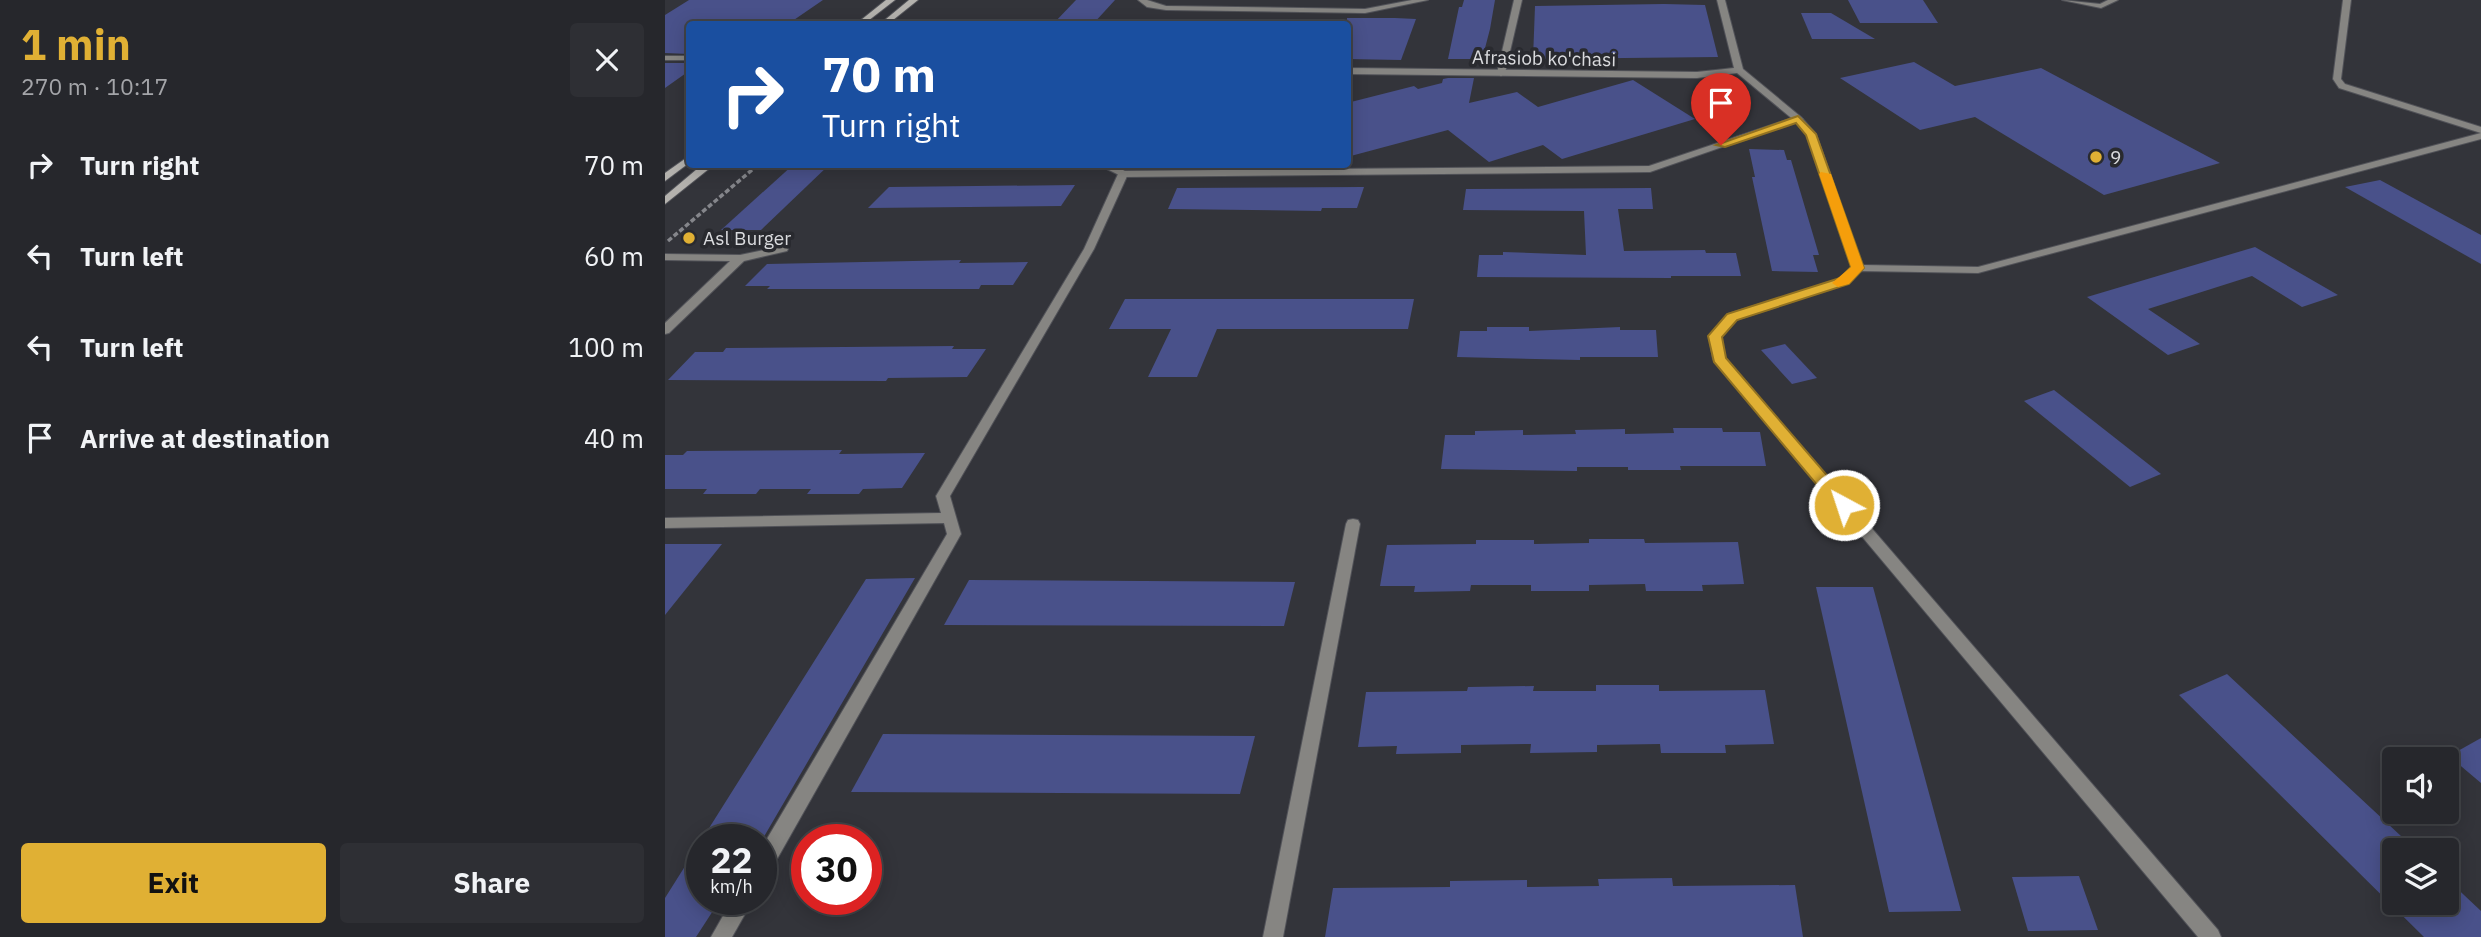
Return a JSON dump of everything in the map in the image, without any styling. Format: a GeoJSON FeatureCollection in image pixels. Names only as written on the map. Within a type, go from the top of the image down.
{"type":"FeatureCollection","features":[{"type":"Feature","properties":{"kind":"main road"},"geometry":{"type":"LineString","coordinates":[[864,21],[891,0]]}},
{"type":"Feature","properties":{"kind":"main road"},"geometry":{"type":"LineString","coordinates":[[888,21],[913,0]]}},
{"type":"Feature","properties":{"kind":"main road"},"geometry":{"type":"LineString","coordinates":[[665,178],[670,170],[686,161]]}},
{"type":"Feature","properties":{"kind":"main road"},"geometry":{"type":"LineString","coordinates":[[665,201],[706,168]]}},
{"type":"Feature","properties":{"kind":"street"},"geometry":{"type":"LineString","coordinates":[[1142,0],[1150,5],[1166,8],[1365,11],[1424,0]]}},
{"type":"Feature","properties":{"kind":"street"},"geometry":{"type":"LineString","coordinates":[[1501,73],[1518,0]]}},
{"type":"Feature","properties":{"kind":"street"},"geometry":{"type":"LineString","coordinates":[[1721,0],[1739,71],[1798,119],[1811,134],[1858,268]]}},
{"type":"Feature","properties":{"kind":"street"},"geometry":{"type":"LineString","coordinates":[[2066,0],[2101,6],[2113,1]]}},
{"type":"Feature","properties":{"kind":"street"},"geometry":{"type":"LineString","coordinates":[[2347,0],[2337,79],[2342,86],[2481,130]]}},
{"type":"Feature","properties":{"kind":"street"},"geometry":{"type":"LineString","coordinates":[[665,58],[686,58]]}},
{"type":"Feature","properties":{"kind":"street","name":"Afrasiob ko'chasi"},"geometry":{"type":"LineString","coordinates":[[1351,71],[1697,75],[1739,71]]}},
{"type":"Feature","properties":{"kind":"street"},"geometry":{"type":"LineString","coordinates":[[1110,168],[1123,174],[1650,169],[1798,119]]}},
{"type":"Feature","properties":{"kind":"street"},"geometry":{"type":"LineString","coordinates":[[2211,937],[1719,359],[1715,336],[1732,317],[1845,281],[1858,268],[1979,270],[2481,136]]}},
{"type":"Feature","properties":{"kind":"street"},"geometry":{"type":"LineString","coordinates":[[777,840],[954,534],[943,496],[1089,249],[1123,174]]}},
{"type":"Feature","properties":{"kind":"street"},"geometry":{"type":"LineString","coordinates":[[665,257],[740,258],[783,249]]}},
{"type":"Feature","properties":{"kind":"street"},"geometry":{"type":"LineString","coordinates":[[665,330],[740,258]]}},
{"type":"Feature","properties":{"kind":"street"},"geometry":{"type":"LineString","coordinates":[[665,523],[949,518]]}},
{"type":"Feature","properties":{"kind":"street"},"geometry":{"type":"LineString","coordinates":[[1273,937],[1353,524]]}},
{"type":"Feature","properties":{"kind":"street"},"geometry":{"type":"LineString","coordinates":[[722,937],[734,915]]}},
{"type":"Feature","properties":{"kind":"path"},"geometry":{"type":"LineString","coordinates":[[665,244],[754,168]]}},
{"type":"Feature","properties":{"kind":"building"},"geometry":{"type":"Polygon","coordinates":[[[689,0],[823,0],[792,21],[686,21],[686,54],[665,53],[665,15],[689,0]]]}},
{"type":"Feature","properties":{"kind":"building"},"geometry":{"type":"Polygon","coordinates":[[[1076,0],[1115,0],[1096,21],[1056,21],[1076,0]]]}},
{"type":"Feature","properties":{"kind":"building"},"geometry":{"type":"Polygon","coordinates":[[[1464,0],[1495,0],[1484,52],[1480,52],[1478,59],[1448,59],[1459,7],[1462,7],[1464,0]]]}},
{"type":"Feature","properties":{"kind":"building"},"geometry":{"type":"Polygon","coordinates":[[[1848,0],[1923,0],[1938,23],[1860,23],[1848,0]]]}},
{"type":"Feature","properties":{"kind":"building"},"geometry":{"type":"Polygon","coordinates":[[[1705,5],[1718,57],[1533,59],[1535,6],[1705,5]]]}},
{"type":"Feature","properties":{"kind":"building"},"geometry":{"type":"Polygon","coordinates":[[[1801,13],[1831,13],[1875,39],[1812,39],[1801,13]]]}},
{"type":"Feature","properties":{"kind":"building"},"geometry":{"type":"Polygon","coordinates":[[[1347,18],[1416,19],[1401,60],[1351,59],[1351,21],[1347,21],[1347,18]]]}},
{"type":"Feature","properties":{"kind":"building"},"geometry":{"type":"Polygon","coordinates":[[[1914,62],[1955,86],[2041,68],[2220,163],[2104,195],[1975,117],[1920,130],[1840,78],[1914,62]]]}},
{"type":"Feature","properties":{"kind":"building"},"geometry":{"type":"Polygon","coordinates":[[[665,63],[686,63],[686,73],[665,88],[665,63]]]}},
{"type":"Feature","properties":{"kind":"building"},"geometry":{"type":"Polygon","coordinates":[[[1474,78],[1469,103],[1517,92],[1538,107],[1633,80],[1695,119],[1562,159],[1543,145],[1489,162],[1448,130],[1351,156],[1351,102],[1414,86],[1418,89],[1442,83],[1443,79],[1474,78]]]}},
{"type":"Feature","properties":{"kind":"building"},"geometry":{"type":"Polygon","coordinates":[[[1749,149],[1784,150],[1787,160],[1791,160],[1819,255],[1813,255],[1818,272],[1772,271],[1752,177],[1755,177],[1749,149]]]}},
{"type":"Feature","properties":{"kind":"building"},"geometry":{"type":"Polygon","coordinates":[[[790,168],[826,168],[761,230],[721,230],[790,168]]]}},
{"type":"Feature","properties":{"kind":"building"},"geometry":{"type":"Polygon","coordinates":[[[2380,180],[2481,235],[2481,264],[2345,187],[2380,180]]]}},
{"type":"Feature","properties":{"kind":"building"},"geometry":{"type":"Polygon","coordinates":[[[1075,185],[1061,206],[868,208],[889,187],[1075,185]]]}},
{"type":"Feature","properties":{"kind":"building"},"geometry":{"type":"Polygon","coordinates":[[[1364,187],[1357,208],[1322,208],[1321,211],[1168,209],[1177,188],[1364,187]]]}},
{"type":"Feature","properties":{"kind":"building"},"geometry":{"type":"Polygon","coordinates":[[[1651,188],[1653,209],[1618,209],[1624,251],[1705,250],[1706,253],[1736,253],[1741,276],[1477,277],[1479,255],[1503,255],[1503,252],[1586,255],[1584,211],[1463,210],[1466,189],[1651,188]]]}},
{"type":"Feature","properties":{"kind":"building"},"geometry":{"type":"Polygon","coordinates":[[[2255,247],[2338,295],[2302,307],[2252,276],[2148,309],[2200,344],[2168,355],[2087,297],[2255,247]]]}},
{"type":"Feature","properties":{"kind":"building"},"geometry":{"type":"Polygon","coordinates":[[[961,260],[959,263],[1028,262],[1013,285],[981,285],[979,289],[767,289],[770,286],[745,286],[767,264],[961,260]]]}},
{"type":"Feature","properties":{"kind":"building"},"geometry":{"type":"Polygon","coordinates":[[[1125,299],[1414,299],[1408,329],[1217,329],[1197,377],[1148,377],[1171,329],[1109,329],[1125,299]]]}},
{"type":"Feature","properties":{"kind":"building"},"geometry":{"type":"Polygon","coordinates":[[[1487,327],[1529,327],[1529,331],[1620,327],[1620,330],[1656,330],[1658,357],[1580,357],[1580,360],[1457,357],[1460,331],[1487,331],[1487,327]]]}},
{"type":"Feature","properties":{"kind":"building"},"geometry":{"type":"Polygon","coordinates":[[[1785,344],[1817,378],[1792,384],[1761,350],[1785,344]]]}},
{"type":"Feature","properties":{"kind":"building"},"geometry":{"type":"Polygon","coordinates":[[[954,346],[952,349],[986,349],[967,377],[888,378],[886,381],[668,380],[695,352],[723,352],[726,348],[954,346]]]}},
{"type":"Feature","properties":{"kind":"building"},"geometry":{"type":"Polygon","coordinates":[[[2054,390],[2161,474],[2130,487],[2024,401],[2054,390]]]}},
{"type":"Feature","properties":{"kind":"building"},"geometry":{"type":"Polygon","coordinates":[[[1673,428],[1722,428],[1723,432],[1760,432],[1766,466],[1680,466],[1681,470],[1577,467],[1577,471],[1441,469],[1445,435],[1523,430],[1523,435],[1576,434],[1575,430],[1625,429],[1625,434],[1674,433],[1673,428]]]}},
{"type":"Feature","properties":{"kind":"building"},"geometry":{"type":"Polygon","coordinates":[[[842,450],[839,454],[925,453],[902,488],[863,489],[859,494],[807,494],[811,489],[760,489],[756,494],[703,494],[707,489],[665,489],[665,455],[683,455],[687,451],[842,450]]]}},
{"type":"Feature","properties":{"kind":"building"},"geometry":{"type":"Polygon","coordinates":[[[1589,539],[1644,539],[1645,543],[1738,542],[1744,584],[1702,585],[1703,591],[1646,591],[1645,584],[1589,585],[1589,591],[1531,591],[1531,585],[1471,585],[1470,591],[1414,592],[1415,586],[1380,586],[1387,545],[1476,544],[1476,540],[1534,540],[1534,544],[1589,543],[1589,539]]]}},
{"type":"Feature","properties":{"kind":"building"},"geometry":{"type":"Polygon","coordinates":[[[665,544],[722,544],[665,615],[665,544]]]}},
{"type":"Feature","properties":{"kind":"building"},"geometry":{"type":"Polygon","coordinates":[[[915,578],[771,824],[712,824],[866,579],[915,578]]]}},
{"type":"Feature","properties":{"kind":"building"},"geometry":{"type":"Polygon","coordinates":[[[969,580],[1295,582],[1284,626],[944,625],[969,580]]]}},
{"type":"Feature","properties":{"kind":"building"},"geometry":{"type":"Polygon","coordinates":[[[1816,587],[1873,587],[1961,911],[1889,912],[1816,587]]]}},
{"type":"Feature","properties":{"kind":"building"},"geometry":{"type":"Polygon","coordinates":[[[2227,674],[2382,818],[2382,824],[2388,824],[2403,838],[2382,838],[2382,896],[2179,695],[2227,674]]]}},
{"type":"Feature","properties":{"kind":"building"},"geometry":{"type":"Polygon","coordinates":[[[1596,685],[1659,685],[1659,691],[1765,690],[1774,744],[1725,745],[1726,753],[1661,753],[1660,744],[1597,745],[1597,752],[1530,753],[1531,744],[1461,745],[1461,753],[1396,754],[1397,746],[1358,747],[1366,692],[1467,691],[1468,687],[1534,686],[1533,691],[1596,691],[1596,685]]]}},
{"type":"Feature","properties":{"kind":"building"},"geometry":{"type":"Polygon","coordinates":[[[883,734],[1255,736],[1240,794],[851,792],[883,734]]]}},
{"type":"Feature","properties":{"kind":"building"},"geometry":{"type":"Polygon","coordinates":[[[2481,738],[2481,783],[2459,764],[2459,750],[2481,738]]]}},
{"type":"Feature","properties":{"kind":"building"},"geometry":{"type":"Polygon","coordinates":[[[686,865],[686,915],[710,915],[696,937],[665,937],[665,898],[686,865]]]}},
{"type":"Feature","properties":{"kind":"building"},"geometry":{"type":"Polygon","coordinates":[[[2079,876],[2098,930],[2028,931],[2012,877],[2079,876]]]}},
{"type":"Feature","properties":{"kind":"building"},"geometry":{"type":"Polygon","coordinates":[[[1672,878],[1673,886],[1795,885],[1803,937],[1325,937],[1333,888],[1450,887],[1450,881],[1527,880],[1527,887],[1599,886],[1598,879],[1672,878]]]}},
{"type":"Feature","properties":{"kind":"building"},"geometry":{"type":"Polygon","coordinates":[[[2459,890],[2481,911],[2481,937],[2424,937],[2402,915],[2459,915],[2459,890]]]}},
{"type":"Feature","properties":{"kind":"slow traffic"},"geometry":{"type":"LineString","coordinates":[[1825,174],[1858,268],[1845,281],[1838,283]]}},
{"type":"Feature","properties":{"kind":"place","name":"9"},"geometry":{"type":"Point","coordinates":[2096,157]}},
{"type":"Feature","properties":{"kind":"place","name":"Asl Burger"},"geometry":{"type":"Point","coordinates":[689,238]}},
{"type":"Feature","properties":{"kind":"route"},"geometry":{"type":"LineString","coordinates":[[1721,145],[1798,119],[1811,134],[1858,268],[1845,281],[1732,317],[1715,336],[1719,359],[1844,505]]}}]}
